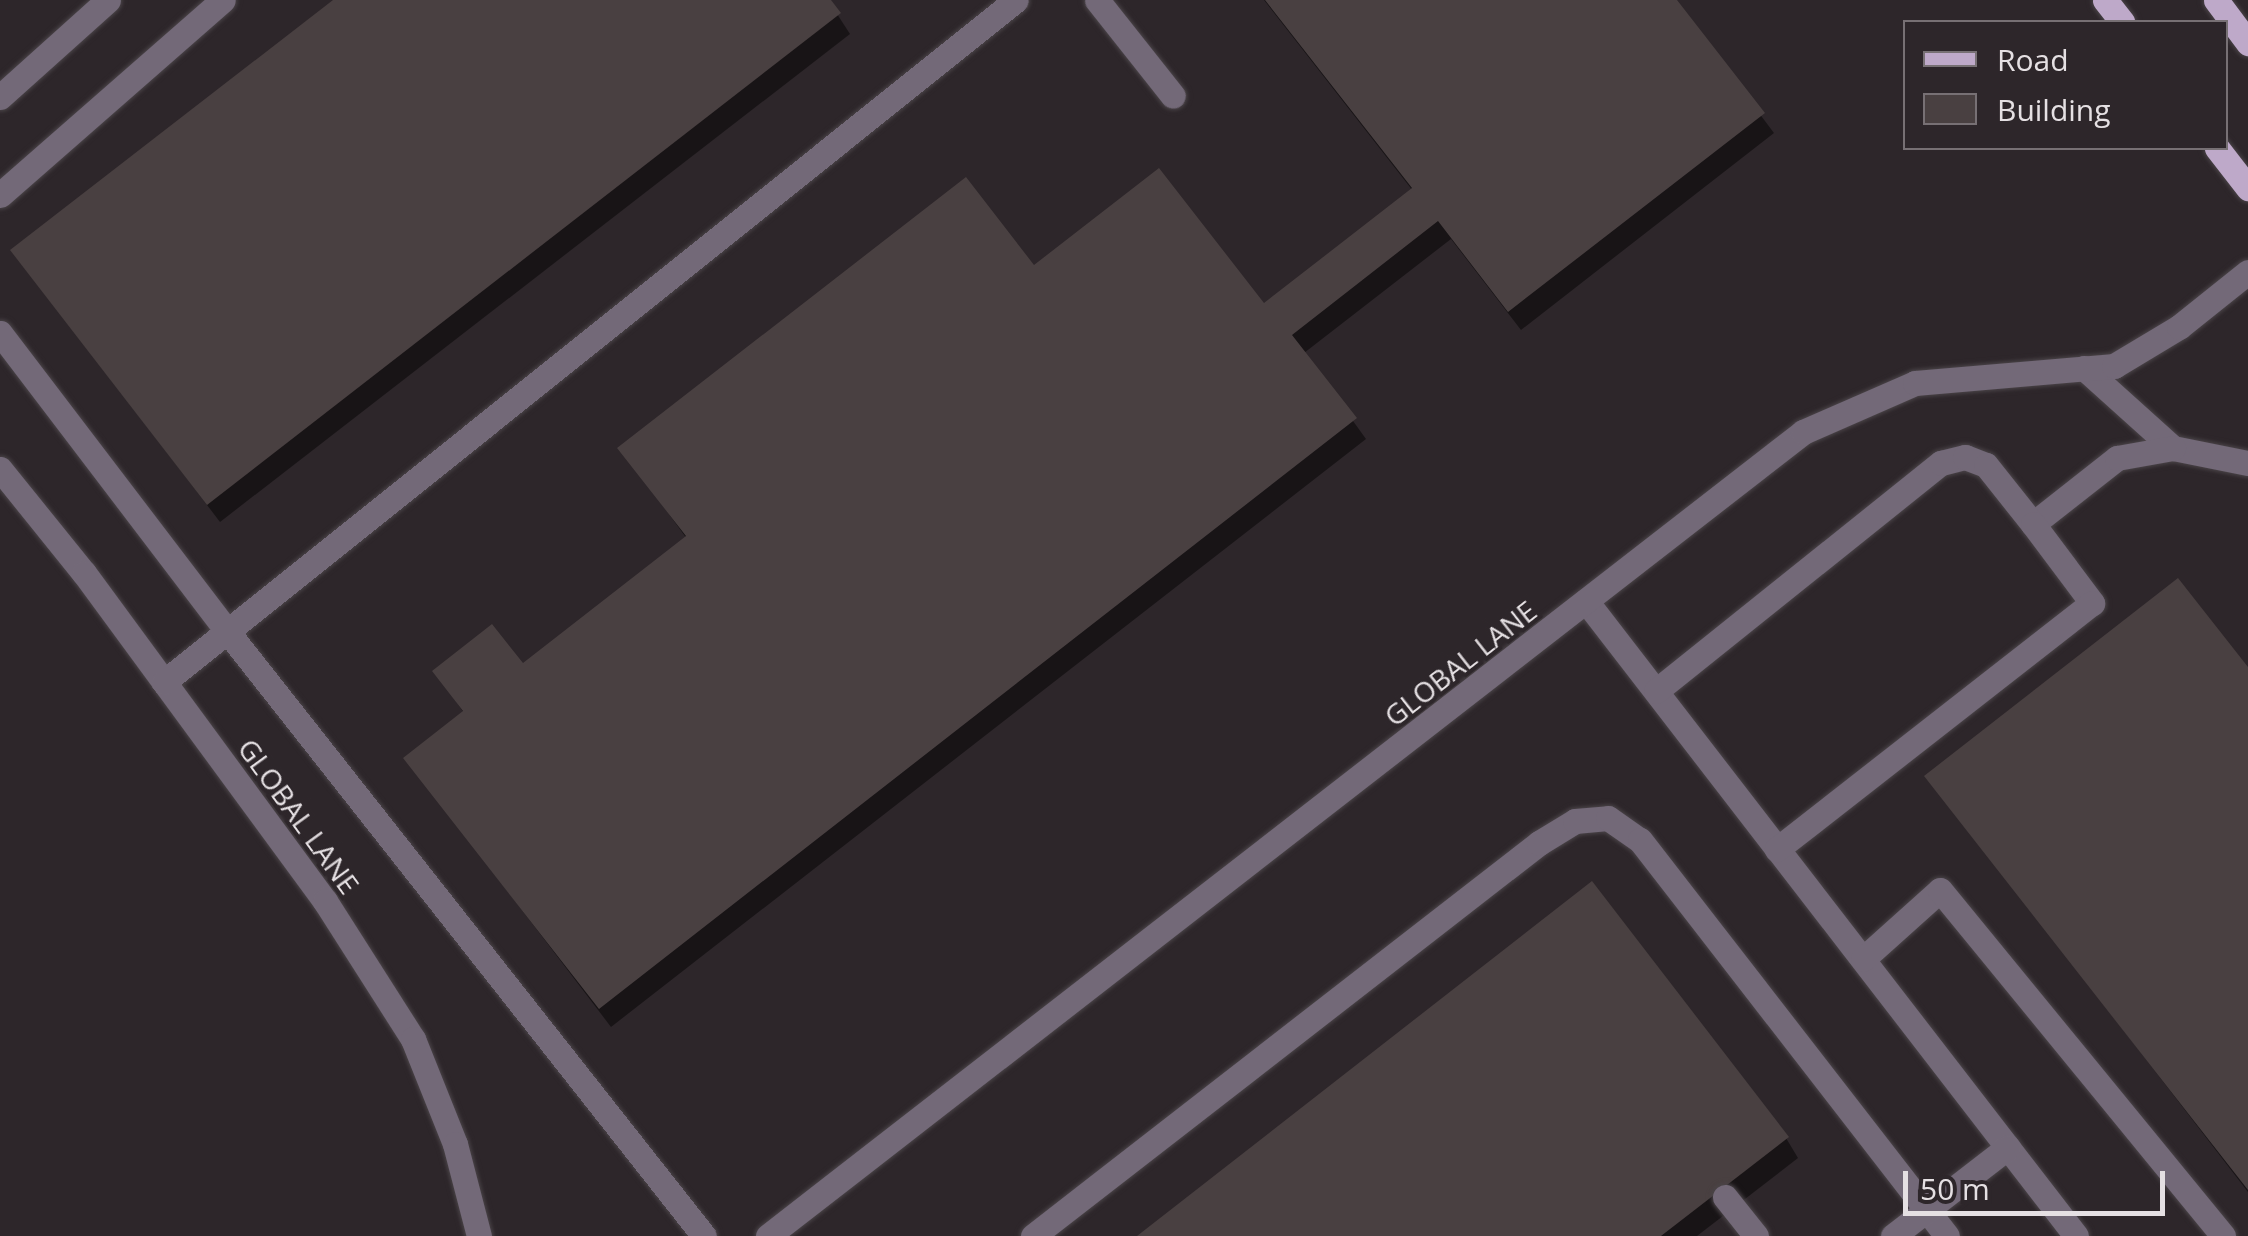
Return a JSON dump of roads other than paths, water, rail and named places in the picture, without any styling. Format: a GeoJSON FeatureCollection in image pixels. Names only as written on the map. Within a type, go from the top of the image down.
{"type":"FeatureCollection","features":[{"type":"Feature","properties":{"kind":"main road"},"geometry":{"type":"LineString","coordinates":[[2105,0],[2120,20]]}},
{"type":"Feature","properties":{"kind":"main road"},"geometry":{"type":"LineString","coordinates":[[2216,0],[2248,43]]}},
{"type":"Feature","properties":{"kind":"main road"},"geometry":{"type":"LineString","coordinates":[[2219,150],[2248,188]]}},
{"type":"Feature","properties":{"kind":"street"},"geometry":{"type":"LineString","coordinates":[[0,96],[108,0]]}},
{"type":"Feature","properties":{"kind":"street"},"geometry":{"type":"LineString","coordinates":[[0,195],[222,0]]}},
{"type":"Feature","properties":{"kind":"street"},"geometry":{"type":"LineString","coordinates":[[164,682],[1016,0]]}},
{"type":"Feature","properties":{"kind":"street"},"geometry":{"type":"LineString","coordinates":[[1097,0],[1173,96]]}},
{"type":"Feature","properties":{"kind":"street","name":"GLOBAL LANE"},"geometry":{"type":"LineString","coordinates":[[768,1236],[1802,432],[1915,384],[2114,366],[2180,327],[2248,272]]}},
{"type":"Feature","properties":{"kind":"street"},"geometry":{"type":"LineString","coordinates":[[0,333],[226,632],[704,1236]]}},
{"type":"Feature","properties":{"kind":"street"},"geometry":{"type":"LineString","coordinates":[[2084,368],[2173,448]]}},
{"type":"Feature","properties":{"kind":"street"},"geometry":{"type":"LineString","coordinates":[[2033,524],[2116,458],[2173,448],[2248,462]]}},
{"type":"Feature","properties":{"kind":"street"},"geometry":{"type":"LineString","coordinates":[[1656,691],[1941,463],[1965,458],[1986,465],[2033,524],[2092,603],[1777,849]]}},
{"type":"Feature","properties":{"kind":"street","name":"GLOBAL LANE"},"geometry":{"type":"LineString","coordinates":[[0,469],[164,682],[325,901],[412,1039],[456,1144],[478,1236]]}},
{"type":"Feature","properties":{"kind":"street"},"geometry":{"type":"LineString","coordinates":[[1586,601],[2076,1236]]}},
{"type":"Feature","properties":{"kind":"street"},"geometry":{"type":"LineString","coordinates":[[1033,1236],[1539,843],[1575,821],[1608,818],[1640,840],[1947,1236]]}},
{"type":"Feature","properties":{"kind":"street"},"geometry":{"type":"LineString","coordinates":[[1862,959],[1940,890],[2224,1236]]}},
{"type":"Feature","properties":{"kind":"street"},"geometry":{"type":"LineString","coordinates":[[1893,1236],[2008,1147]]}},
{"type":"Feature","properties":{"kind":"street"},"geometry":{"type":"LineString","coordinates":[[1725,1197],[1756,1236]]}}]}
